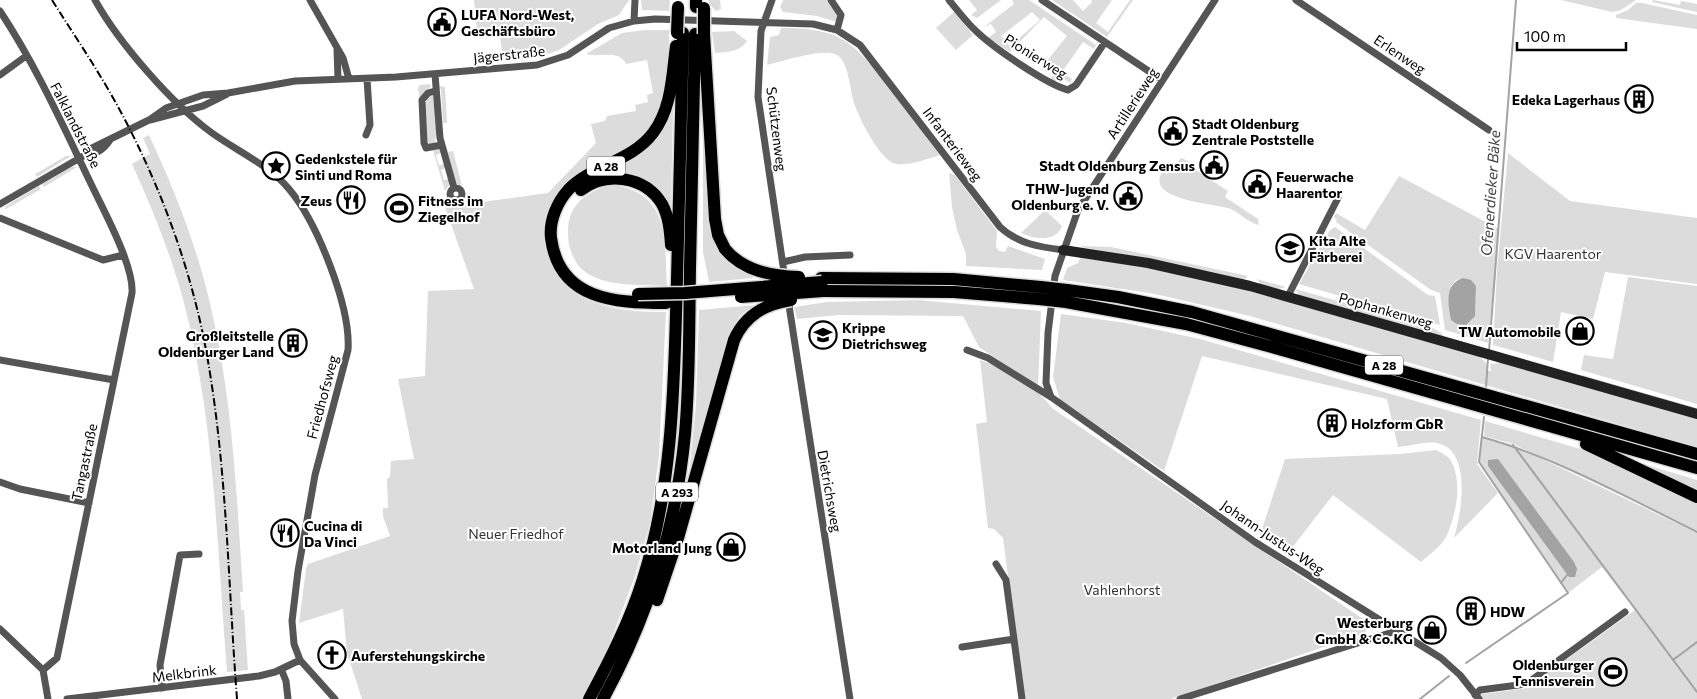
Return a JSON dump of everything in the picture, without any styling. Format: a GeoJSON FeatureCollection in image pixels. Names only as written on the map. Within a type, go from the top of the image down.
{"type":"FeatureCollection","features":[{"type":"Feature","properties":{"kind":"highway","name":"A 28"},"geometry":{"type":"LineString","coordinates":[[690,4],[690,33],[715,219],[718,235],[725,249],[737,261],[758,271],[822,287],[848,291],[1040,293]]}},
{"type":"Feature","properties":{"kind":"highway","name":"A 28"},"geometry":{"type":"LineString","coordinates":[[638,298],[595,295],[574,284],[563,271],[554,255],[551,234],[552,223],[558,205],[570,188],[642,146],[658,126],[690,33],[690,4]]}},
{"type":"Feature","properties":{"kind":"highway","name":"A 293"},"geometry":{"type":"LineString","coordinates":[[589,699],[627,625],[643,579],[658,520],[671,434],[690,33]]}},
{"type":"Feature","properties":{"kind":"highway","name":"A 293"},"geometry":{"type":"LineString","coordinates":[[603,699],[623,663],[644,614],[663,554],[673,514],[685,433],[690,33]]}},
{"type":"Feature","properties":{"kind":"highway","name":"A 293"},"geometry":{"type":"LineString","coordinates":[[677,286],[672,270],[669,226],[661,202],[641,184],[627,179],[616,178],[593,183],[574,196],[563,213],[560,240],[564,258],[575,274],[584,281],[611,291],[638,298],[685,293],[822,287],[878,279]]}},
{"type":"Feature","properties":{"kind":"highway","name":"A 28"},"geometry":{"type":"LineString","coordinates":[[878,279],[953,279],[1067,296],[1118,297],[1192,312],[1697,454]]}},
{"type":"Feature","properties":{"kind":"highway","name":"A 28"},"geometry":{"type":"LineString","coordinates":[[623,663],[640,639],[664,582],[734,340],[752,315],[764,307],[822,287]]}},
{"type":"Feature","properties":{"kind":"highway","name":"A 28"},"geometry":{"type":"LineString","coordinates":[[1067,296],[1186,324],[1697,468]]}},
{"type":"Feature","properties":{"kind":"highway"},"geometry":{"type":"LineString","coordinates":[[1557,428],[1697,497]]}},
{"type":"Feature","properties":{"kind":"street","name":"Friedhofsweg"},"geometry":{"type":"LineString","coordinates":[[95,0],[120,38],[186,111],[211,132],[258,164],[289,189],[310,220],[336,283],[348,329],[347,358],[315,475],[297,578],[291,628],[300,660]]}},
{"type":"Feature","properties":{"kind":"street"},"geometry":{"type":"LineString","coordinates":[[310,0],[346,63],[349,79]]}},
{"type":"Feature","properties":{"kind":"street"},"geometry":{"type":"LineString","coordinates":[[634,21],[635,0]]}},
{"type":"Feature","properties":{"kind":"street","name":"Schützenweg"},"geometry":{"type":"LineString","coordinates":[[772,0],[764,22],[759,53],[758,97],[786,287]]}},
{"type":"Feature","properties":{"kind":"street"},"geometry":{"type":"LineString","coordinates":[[831,0],[841,18],[837,30]]}},
{"type":"Feature","properties":{"kind":"street","name":"Pionierweg"},"geometry":{"type":"LineString","coordinates":[[949,0],[978,34],[1059,88],[1068,90],[1076,85],[1105,42]]}},
{"type":"Feature","properties":{"kind":"street"},"geometry":{"type":"LineString","coordinates":[[1042,0],[1162,80]]}},
{"type":"Feature","properties":{"kind":"street","name":"Artillerieweg"},"geometry":{"type":"LineString","coordinates":[[1063,250],[1080,204],[1215,0]]}},
{"type":"Feature","properties":{"kind":"street","name":"Erlenweg"},"geometry":{"type":"LineString","coordinates":[[1296,0],[1489,130]]}},
{"type":"Feature","properties":{"kind":"street","name":"Falklandstraße"},"geometry":{"type":"LineString","coordinates":[[0,11],[82,157],[123,254]]}},
{"type":"Feature","properties":{"kind":"street","name":"Jägerstraße"},"geometry":{"type":"LineString","coordinates":[[149,120],[161,110],[203,95],[228,93],[272,84],[366,79],[545,64],[568,55],[609,28],[634,21],[764,22]]}},
{"type":"Feature","properties":{"kind":"street","name":"Infanterieweg"},"geometry":{"type":"LineString","coordinates":[[764,22],[813,24],[837,30],[853,39],[869,54],[1000,227],[1012,237],[1026,243],[1063,250]]}},
{"type":"Feature","properties":{"kind":"street"},"geometry":{"type":"LineString","coordinates":[[337,48],[338,80]]}},
{"type":"Feature","properties":{"kind":"street"},"geometry":{"type":"LineString","coordinates":[[0,75],[26,56]]}},
{"type":"Feature","properties":{"kind":"street"},"geometry":{"type":"LineString","coordinates":[[434,74],[441,145],[454,188]]}},
{"type":"Feature","properties":{"kind":"street"},"geometry":{"type":"LineString","coordinates":[[366,79],[370,125],[366,135]]}},
{"type":"Feature","properties":{"kind":"street"},"geometry":{"type":"LineString","coordinates":[[436,91],[428,93],[422,100],[424,143],[428,148],[441,145]]}},
{"type":"Feature","properties":{"kind":"street","name":"Jägerstraße"},"geometry":{"type":"LineString","coordinates":[[149,120],[203,106],[228,93]]}},
{"type":"Feature","properties":{"kind":"street"},"geometry":{"type":"LineString","coordinates":[[0,204],[82,157],[105,148],[110,140],[149,120]]}},
{"type":"Feature","properties":{"kind":"street"},"geometry":{"type":"LineString","coordinates":[[1288,296],[1338,198]]}},
{"type":"Feature","properties":{"kind":"street"},"geometry":{"type":"LineString","coordinates":[[0,218],[103,260],[123,254]]}},
{"type":"Feature","properties":{"kind":"street"},"geometry":{"type":"LineString","coordinates":[[1051,397],[1046,383],[1048,333],[1055,276],[1063,250]]}},
{"type":"Feature","properties":{"kind":"street","name":"Pophankenweg"},"geometry":{"type":"LineString","coordinates":[[1063,250],[1156,264],[1288,296],[1697,414]]}},
{"type":"Feature","properties":{"kind":"street","name":"Tangastraße"},"geometry":{"type":"LineString","coordinates":[[43,670],[53,664],[57,658],[132,288],[123,254]]}},
{"type":"Feature","properties":{"kind":"street"},"geometry":{"type":"LineString","coordinates":[[783,262],[805,257],[850,255]]}},
{"type":"Feature","properties":{"kind":"street","name":"Dietrichsweg"},"geometry":{"type":"LineString","coordinates":[[786,287],[790,326],[850,699]]}},
{"type":"Feature","properties":{"kind":"street","name":"Johann-Justus-Weg"},"geometry":{"type":"LineString","coordinates":[[967,350],[988,358],[1051,397],[1255,542],[1450,664],[1477,697]]}},
{"type":"Feature","properties":{"kind":"street"},"geometry":{"type":"LineString","coordinates":[[0,360],[114,380]]}},
{"type":"Feature","properties":{"kind":"street"},"geometry":{"type":"LineString","coordinates":[[0,482],[20,489],[88,503]]}},
{"type":"Feature","properties":{"kind":"street"},"geometry":{"type":"LineString","coordinates":[[162,688],[160,669],[180,555],[199,554]]}},
{"type":"Feature","properties":{"kind":"street"},"geometry":{"type":"LineString","coordinates":[[996,564],[1006,580],[1022,699]]}},
{"type":"Feature","properties":{"kind":"street"},"geometry":{"type":"LineString","coordinates":[[1477,697],[1480,690],[1526,684],[1625,612]]}},
{"type":"Feature","properties":{"kind":"street"},"geometry":{"type":"LineString","coordinates":[[0,629],[43,670],[48,699]]}},
{"type":"Feature","properties":{"kind":"street"},"geometry":{"type":"LineString","coordinates":[[1180,699],[1396,631]]}},
{"type":"Feature","properties":{"kind":"street"},"geometry":{"type":"LineString","coordinates":[[962,647],[1014,639]]}},
{"type":"Feature","properties":{"kind":"street"},"geometry":{"type":"LineString","coordinates":[[300,660],[335,699]]}},
{"type":"Feature","properties":{"kind":"street","name":"Melkbrink"},"geometry":{"type":"LineString","coordinates":[[67,699],[251,677],[281,669],[300,660]]}},
{"type":"Feature","properties":{"kind":"street"},"geometry":{"type":"LineString","coordinates":[[281,669],[286,681],[288,699]]}},
{"type":"Feature","properties":{"kind":"green space"},"geometry":{"type":"Polygon","coordinates":[[[474,0],[629,0],[619,15],[598,24],[559,50],[542,56],[503,60],[499,29],[477,31],[474,0]]]}},
{"type":"Feature","properties":{"kind":"green space"},"geometry":{"type":"Polygon","coordinates":[[[641,0],[670,0],[669,11],[642,10],[641,0]]]}},
{"type":"Feature","properties":{"kind":"green space"},"geometry":{"type":"Polygon","coordinates":[[[709,0],[720,0],[721,9],[716,11],[709,4],[709,0]]]}},
{"type":"Feature","properties":{"kind":"green space"},"geometry":{"type":"Polygon","coordinates":[[[783,0],[826,0],[837,14],[837,22],[817,16],[783,12],[780,7],[783,0]]]}},
{"type":"Feature","properties":{"kind":"green space"},"geometry":{"type":"Polygon","coordinates":[[[969,0],[1001,0],[977,18],[971,15],[977,10],[969,0]]]}},
{"type":"Feature","properties":{"kind":"green space"},"geometry":{"type":"Polygon","coordinates":[[[1012,0],[1029,0],[1096,45],[1094,49],[1083,42],[1062,72],[1072,79],[1070,83],[1061,77],[1054,82],[1050,80],[1057,69],[1048,62],[1042,70],[1042,67],[1067,36],[1044,17],[1010,52],[988,38],[996,32],[991,24],[984,27],[1014,4],[1012,0]],[[1032,12],[1001,36],[1010,46],[1040,20],[1032,12]]]}},
{"type":"Feature","properties":{"kind":"green space"},"geometry":{"type":"Polygon","coordinates":[[[1052,0],[1073,0],[1083,11],[1092,2],[1091,0],[1112,0],[1096,23],[1108,32],[1130,0],[1133,0],[1107,37],[1052,0]]]}},
{"type":"Feature","properties":{"kind":"green space"},"geometry":{"type":"Polygon","coordinates":[[[1561,0],[1636,0],[1621,10],[1612,12],[1561,0]]]}},
{"type":"Feature","properties":{"kind":"green space"},"geometry":{"type":"Polygon","coordinates":[[[1653,0],[1680,5],[1681,1],[1697,4],[1697,12],[1652,2],[1653,0]]]}},
{"type":"Feature","properties":{"kind":"green space"},"geometry":{"type":"Polygon","coordinates":[[[1636,3],[1697,15],[1697,29],[1616,18],[1616,15],[1628,10],[1636,3]]]}},
{"type":"Feature","properties":{"kind":"green space"},"geometry":{"type":"Polygon","coordinates":[[[954,12],[973,35],[956,50],[936,28],[954,12]]]}},
{"type":"Feature","properties":{"kind":"green space"},"geometry":{"type":"Polygon","coordinates":[[[781,28],[824,32],[838,37],[851,45],[892,90],[939,154],[938,156],[912,163],[896,164],[883,155],[860,118],[854,103],[846,69],[840,57],[835,54],[811,54],[767,65],[770,37],[779,35],[781,28]]]}},
{"type":"Feature","properties":{"kind":"green space","name":"Neuer Friedhof"},"geometry":{"type":"Polygon","coordinates":[[[645,30],[669,30],[666,79],[657,115],[644,135],[635,142],[587,167],[579,174],[545,237],[547,252],[555,270],[564,283],[576,293],[604,306],[635,311],[666,312],[659,456],[650,523],[635,576],[606,653],[581,699],[362,699],[347,653],[343,609],[299,623],[306,569],[308,564],[390,536],[383,516],[383,508],[388,508],[387,479],[390,477],[391,461],[414,459],[398,379],[425,376],[428,291],[474,289],[445,207],[548,193],[596,143],[591,124],[605,121],[607,116],[636,111],[635,105],[648,102],[647,95],[653,93],[647,60],[626,64],[623,59],[614,55],[586,54],[622,33],[645,30]]]}},
{"type":"Feature","properties":{"kind":"green space"},"geometry":{"type":"Polygon","coordinates":[[[734,31],[747,41],[744,45],[733,51],[715,53],[712,32],[734,31]]]}},
{"type":"Feature","properties":{"kind":"green space"},"geometry":{"type":"Polygon","coordinates":[[[703,78],[714,241],[726,258],[734,265],[753,274],[753,278],[709,282],[703,252],[703,78]]]}},
{"type":"Feature","properties":{"kind":"green space"},"geometry":{"type":"Polygon","coordinates":[[[430,84],[431,86],[420,99],[418,88],[420,85],[430,84]]]}},
{"type":"Feature","properties":{"kind":"green space"},"geometry":{"type":"Polygon","coordinates":[[[439,86],[445,87],[447,123],[443,123],[441,90],[439,86]]]}},
{"type":"Feature","properties":{"kind":"green space"},"geometry":{"type":"Polygon","coordinates":[[[433,95],[437,133],[434,144],[427,145],[426,97],[433,95]]]}},
{"type":"Feature","properties":{"kind":"green space"},"geometry":{"type":"Polygon","coordinates":[[[671,106],[673,107],[671,213],[652,187],[593,179],[629,160],[671,106]]]}},
{"type":"Feature","properties":{"kind":"green space"},"geometry":{"type":"Polygon","coordinates":[[[149,135],[178,201],[194,247],[208,293],[220,351],[233,453],[243,592],[240,592],[241,610],[244,610],[248,670],[227,672],[213,484],[202,391],[194,345],[172,264],[132,164],[150,154],[143,138],[149,135]]]}},
{"type":"Feature","properties":{"kind":"green space"},"geometry":{"type":"Polygon","coordinates":[[[440,148],[441,153],[436,155],[439,165],[444,164],[446,168],[441,170],[444,180],[449,179],[449,185],[445,191],[433,150],[440,148]]]}},
{"type":"Feature","properties":{"kind":"green space"},"geometry":{"type":"Polygon","coordinates":[[[453,151],[462,186],[455,183],[448,152],[453,151]]]}},
{"type":"Feature","properties":{"kind":"green space","name":"KGV Haarentor"},"geometry":{"type":"Polygon","coordinates":[[[1508,153],[1570,201],[1697,218],[1697,284],[1605,272],[1593,319],[1561,312],[1553,362],[1493,345],[1497,270],[1508,153]]]}},
{"type":"Feature","properties":{"kind":"green space"},"geometry":{"type":"Polygon","coordinates":[[[66,156],[71,156],[37,177],[35,174],[66,156]]]}},
{"type":"Feature","properties":{"kind":"green space"},"geometry":{"type":"Polygon","coordinates":[[[1181,158],[1193,163],[1191,167],[1228,191],[1225,197],[1258,219],[1259,225],[1231,209],[1185,199],[1172,195],[1163,189],[1159,181],[1163,171],[1167,174],[1181,158]]]}},
{"type":"Feature","properties":{"kind":"green space"},"geometry":{"type":"Polygon","coordinates":[[[72,167],[77,167],[44,187],[42,184],[72,167]]]}},
{"type":"Feature","properties":{"kind":"green space"},"geometry":{"type":"Polygon","coordinates":[[[949,173],[955,175],[997,231],[996,247],[999,251],[1005,252],[1008,246],[1045,259],[1042,270],[966,266],[966,254],[957,230],[952,207],[949,173]]]}},
{"type":"Feature","properties":{"kind":"green space"},"geometry":{"type":"Polygon","coordinates":[[[1399,176],[1499,229],[1488,343],[1445,330],[1440,293],[1431,290],[1336,222],[1337,220],[1334,217],[1336,213],[1365,230],[1399,176]],[[1463,278],[1456,280],[1451,286],[1475,316],[1476,286],[1463,278]]]}},
{"type":"Feature","properties":{"kind":"green space"},"geometry":{"type":"Polygon","coordinates":[[[609,185],[629,189],[643,196],[653,206],[660,219],[663,234],[667,286],[613,283],[593,276],[579,266],[569,245],[568,233],[571,214],[581,200],[598,189],[609,185]]]}},
{"type":"Feature","properties":{"kind":"green space"},"geometry":{"type":"Polygon","coordinates":[[[39,186],[41,189],[4,210],[6,206],[39,186]]]}},
{"type":"Feature","properties":{"kind":"green space"},"geometry":{"type":"Polygon","coordinates":[[[1045,210],[1062,226],[1055,235],[1038,238],[1021,233],[1045,210]]]}},
{"type":"Feature","properties":{"kind":"green space"},"geometry":{"type":"Polygon","coordinates":[[[1335,227],[1428,295],[1435,296],[1440,325],[1299,284],[1330,230],[1335,227]]]}},
{"type":"Feature","properties":{"kind":"green space"},"geometry":{"type":"Polygon","coordinates":[[[1082,246],[1111,247],[1248,276],[1244,280],[1082,246]]]}},
{"type":"Feature","properties":{"kind":"green space"},"geometry":{"type":"Polygon","coordinates":[[[1080,258],[1147,267],[1218,282],[1478,355],[1486,363],[1488,371],[1491,371],[1490,364],[1499,363],[1499,361],[1697,418],[1697,447],[1250,316],[1155,294],[1063,280],[1067,268],[1078,263],[1080,258]]]}},
{"type":"Feature","properties":{"kind":"green space"},"geometry":{"type":"Polygon","coordinates":[[[1628,277],[1697,286],[1697,404],[1581,370],[1584,355],[1613,359],[1628,277]]]}},
{"type":"Feature","properties":{"kind":"green space"},"geometry":{"type":"Polygon","coordinates":[[[1257,279],[1286,287],[1279,289],[1261,285],[1257,279]]]}},
{"type":"Feature","properties":{"kind":"green space"},"geometry":{"type":"Polygon","coordinates":[[[1295,289],[1431,327],[1443,334],[1442,337],[1300,296],[1295,289]]]}},
{"type":"Feature","properties":{"kind":"green space"},"geometry":{"type":"Polygon","coordinates":[[[917,300],[1041,311],[1038,387],[979,347],[963,316],[838,315],[797,319],[794,307],[827,302],[917,300]]]}},
{"type":"Feature","properties":{"kind":"green space"},"geometry":{"type":"Polygon","coordinates":[[[756,305],[740,317],[729,335],[688,485],[696,405],[699,310],[756,305]]]}},
{"type":"Feature","properties":{"kind":"green space"},"geometry":{"type":"Polygon","coordinates":[[[1061,314],[1126,323],[1200,339],[1481,420],[1477,464],[1498,493],[1454,538],[1457,528],[1462,484],[1456,458],[1448,448],[1437,443],[1398,447],[1387,399],[1202,356],[1164,471],[1060,400],[1053,377],[1061,314]]]}},
{"type":"Feature","properties":{"kind":"green space","name":"Vahlenhorst"},"geometry":{"type":"Polygon","coordinates":[[[980,360],[1000,368],[1019,379],[1038,392],[1052,408],[1369,623],[1365,633],[1171,699],[1024,699],[1003,538],[994,529],[988,528],[976,424],[987,422],[980,360]]]}},
{"type":"Feature","properties":{"kind":"green space"},"geometry":{"type":"Polygon","coordinates":[[[1582,375],[1697,408],[1697,411],[1581,377],[1582,375]]]}},
{"type":"Feature","properties":{"kind":"green space"},"geometry":{"type":"Polygon","coordinates":[[[1485,421],[1594,453],[1697,504],[1697,531],[1513,444],[1484,436],[1485,421]]]}},
{"type":"Feature","properties":{"kind":"green space"},"geometry":{"type":"Polygon","coordinates":[[[1481,437],[1513,445],[1697,533],[1697,699],[1479,699],[1475,695],[1527,688],[1635,610],[1602,567],[1568,593],[1479,462],[1481,437]]]}},
{"type":"Feature","properties":{"kind":"green space"},"geometry":{"type":"Polygon","coordinates":[[[1436,450],[1449,458],[1454,467],[1457,498],[1453,519],[1446,537],[1421,562],[1333,495],[1288,553],[1260,535],[1285,459],[1400,454],[1436,450]]]}},
{"type":"Feature","properties":{"kind":"green space"},"geometry":{"type":"Polygon","coordinates":[[[1640,463],[1697,480],[1697,491],[1640,463]]]}},
{"type":"Feature","properties":{"kind":"shaded area"},"geometry":{"type":"Polygon","coordinates":[[[1463,278],[1471,280],[1476,286],[1475,316],[1466,325],[1457,324],[1451,320],[1448,301],[1453,285],[1463,278]]]}},
{"type":"Feature","properties":{"kind":"shaded area"},"geometry":{"type":"Polygon","coordinates":[[[1498,459],[1574,562],[1577,569],[1575,577],[1569,577],[1488,466],[1488,460],[1498,459]]]}},
{"type":"Feature","properties":{"kind":"waterway","name":"Ofenerdieker Bäke"},"geometry":{"type":"LineString","coordinates":[[1489,351],[1516,0]]}},
{"type":"Feature","properties":{"kind":"waterway","name":"Ofenerdieker Bäke"},"geometry":{"type":"LineString","coordinates":[[1486,388],[1488,358]]}},
{"type":"Feature","properties":{"kind":"waterway","name":"Ofenerdieker Bäke"},"geometry":{"type":"LineString","coordinates":[[1466,663],[1568,593],[1479,462],[1484,417]]}},
{"type":"Feature","properties":{"kind":"waterway"},"geometry":{"type":"LineString","coordinates":[[1482,437],[1565,467],[1697,532]]}},
{"type":"Feature","properties":{"kind":"waterway"},"geometry":{"type":"LineString","coordinates":[[1513,445],[1697,692]]}},
{"type":"Feature","properties":{"kind":"waterway"},"geometry":{"type":"LineString","coordinates":[[1561,583],[1567,575]]}},
{"type":"Feature","properties":{"kind":"waterway"},"geometry":{"type":"LineString","coordinates":[[1673,660],[1697,642]]}},
{"type":"Feature","properties":{"kind":"waterway","name":"Ofenerdieker Bäke"},"geometry":{"type":"LineString","coordinates":[[1420,699],[1449,676]]}},
{"type":"Feature","properties":{"kind":"railway"},"geometry":{"type":"LineString","coordinates":[[52,0],[89,57],[137,143],[162,200],[192,289],[200,320],[213,393],[223,480],[237,699]]}},
{"type":"Feature","properties":{"kind":"place","name":"LUFA Nord-West, Geschäftsbüro"},"geometry":{"type":"Point","coordinates":[442,22]}},
{"type":"Feature","properties":{"kind":"place","name":"Edeka Lagerhaus"},"geometry":{"type":"Point","coordinates":[1639,99]}},
{"type":"Feature","properties":{"kind":"place","name":"Stadt Oldenburg Zentrale Poststelle"},"geometry":{"type":"Point","coordinates":[1173,131]}},
{"type":"Feature","properties":{"kind":"place","name":"Stadt Oldenburg Zensus"},"geometry":{"type":"Point","coordinates":[1214,165]}},
{"type":"Feature","properties":{"kind":"place","name":"Gedenkstele für Sinti und Roma"},"geometry":{"type":"Point","coordinates":[276,166]}},
{"type":"Feature","properties":{"kind":"place","name":"Feuerwache Haarentor"},"geometry":{"type":"Point","coordinates":[1257,184]}},
{"type":"Feature","properties":{"kind":"place","name":"THW-Jugend Oldenburg e. V."},"geometry":{"type":"Point","coordinates":[1128,196]}},
{"type":"Feature","properties":{"kind":"place","name":"Zeus"},"geometry":{"type":"Point","coordinates":[351,200]}},
{"type":"Feature","properties":{"kind":"place","name":"Fitness im Ziegelhof"},"geometry":{"type":"Point","coordinates":[399,208]}},
{"type":"Feature","properties":{"kind":"place","name":"Kita Alte Färberei"},"geometry":{"type":"Point","coordinates":[1290,248]}},
{"type":"Feature","properties":{"kind":"place","name":"TW Automobile"},"geometry":{"type":"Point","coordinates":[1580,331]}},
{"type":"Feature","properties":{"kind":"place","name":"Krippe Dietrichsweg"},"geometry":{"type":"Point","coordinates":[823,335]}},
{"type":"Feature","properties":{"kind":"place","name":"Großleitstelle Oldenburger Land"},"geometry":{"type":"Point","coordinates":[293,343]}},
{"type":"Feature","properties":{"kind":"place","name":"Holzform GbR"},"geometry":{"type":"Point","coordinates":[1332,423]}},
{"type":"Feature","properties":{"kind":"place","name":"Cucina di Da Vinci"},"geometry":{"type":"Point","coordinates":[285,533]}},
{"type":"Feature","properties":{"kind":"place","name":"Motorland Jung"},"geometry":{"type":"Point","coordinates":[731,547]}},
{"type":"Feature","properties":{"kind":"place","name":"HDW"},"geometry":{"type":"Point","coordinates":[1471,611]}},
{"type":"Feature","properties":{"kind":"place","name":"Westerburg GmbH & Co.KG"},"geometry":{"type":"Point","coordinates":[1432,630]}},
{"type":"Feature","properties":{"kind":"place","name":"Auferstehungskirche"},"geometry":{"type":"Point","coordinates":[332,655]}},
{"type":"Feature","properties":{"kind":"place","name":"Oldenburger Tennisverein"},"geometry":{"type":"Point","coordinates":[1613,672]}}]}
